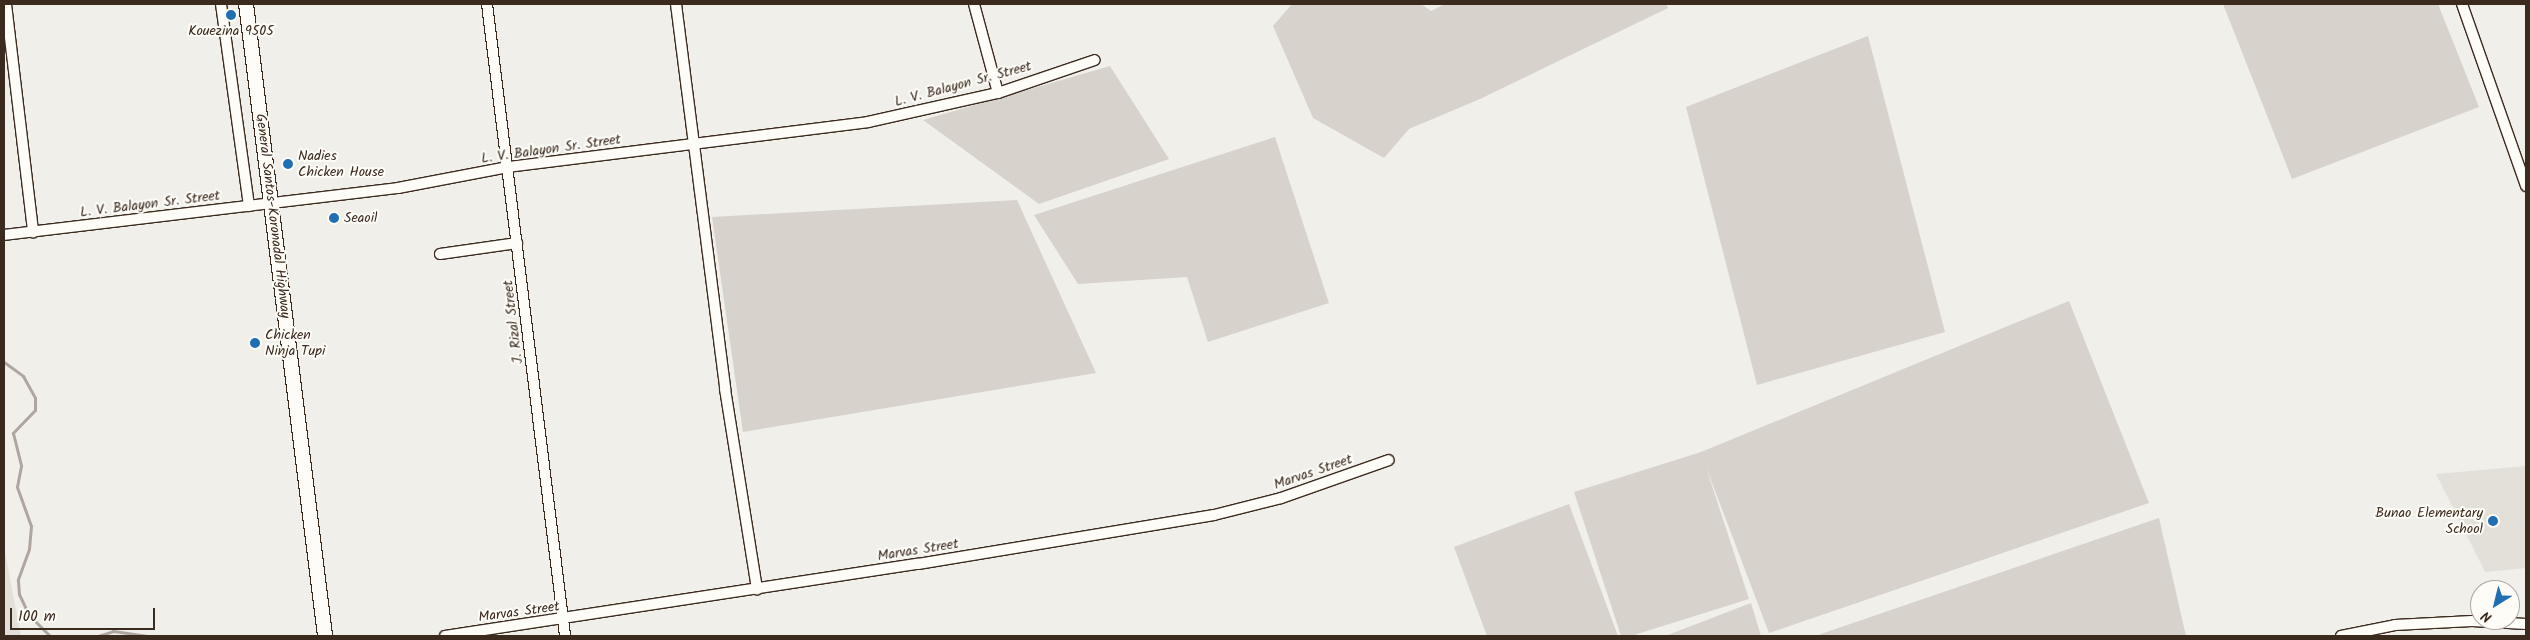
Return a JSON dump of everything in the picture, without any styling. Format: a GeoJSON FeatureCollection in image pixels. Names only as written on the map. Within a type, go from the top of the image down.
{"type":"FeatureCollection","features":[{"type":"Feature","properties":{"kind":"highway","name":"General Santos-Koronadal Highway"},"geometry":{"type":"LineString","coordinates":[[246,4],[325,636]]}},
{"type":"Feature","properties":{"kind":"street"},"geometry":{"type":"LineString","coordinates":[[6,4],[6,25],[33,232]]}},
{"type":"Feature","properties":{"kind":"street"},"geometry":{"type":"LineString","coordinates":[[221,4],[248,206]]}},
{"type":"Feature","properties":{"kind":"street","name":"J. Rizal Street"},"geometry":{"type":"LineString","coordinates":[[487,4],[565,636]]}},
{"type":"Feature","properties":{"kind":"street"},"geometry":{"type":"LineString","coordinates":[[676,4],[696,144],[725,389],[757,589]]}},
{"type":"Feature","properties":{"kind":"street"},"geometry":{"type":"LineString","coordinates":[[974,4],[998,93]]}},
{"type":"Feature","properties":{"kind":"street"},"geometry":{"type":"LineString","coordinates":[[2462,4],[2526,186]]}},
{"type":"Feature","properties":{"kind":"street","name":"L. V. Balayon Sr. Street"},"geometry":{"type":"LineString","coordinates":[[4,235],[398,188],[508,167],[868,122],[998,93],[1095,60]]}},
{"type":"Feature","properties":{"kind":"street"},"geometry":{"type":"LineString","coordinates":[[440,254],[517,243]]}},
{"type":"Feature","properties":{"kind":"street","name":"Marvas Street"},"geometry":{"type":"LineString","coordinates":[[445,636],[563,620],[1248,508],[1389,460]]}},
{"type":"Feature","properties":{"kind":"street"},"geometry":{"type":"LineString","coordinates":[[2341,636],[2395,625],[2472,621],[2526,624]]}},
{"type":"Feature","properties":{"kind":"shaded area"},"geometry":{"type":"Polygon","coordinates":[[[1292,4],[1421,4],[1431,11],[1445,4],[1666,4],[1668,8],[1480,99],[1409,129],[1384,158],[1313,118],[1273,26],[1292,4]]]}},
{"type":"Feature","properties":{"kind":"shaded area"},"geometry":{"type":"Polygon","coordinates":[[[2223,4],[2438,4],[2479,107],[2292,179],[2223,4]]]}},
{"type":"Feature","properties":{"kind":"shaded area"},"geometry":{"type":"Polygon","coordinates":[[[1868,36],[1945,332],[1757,385],[1686,107],[1868,36]]]}},
{"type":"Feature","properties":{"kind":"shaded area"},"geometry":{"type":"Polygon","coordinates":[[[1110,66],[1169,159],[1039,204],[923,120],[1110,66]]]}},
{"type":"Feature","properties":{"kind":"shaded area"},"geometry":{"type":"Polygon","coordinates":[[[1275,137],[1329,303],[1208,342],[1187,277],[1078,284],[1034,215],[1275,137]]]}},
{"type":"Feature","properties":{"kind":"shaded area"},"geometry":{"type":"Polygon","coordinates":[[[1017,200],[1096,373],[743,432],[712,217],[1017,200]]]}},
{"type":"Feature","properties":{"kind":"shaded area"},"geometry":{"type":"Polygon","coordinates":[[[2069,301],[2149,503],[1769,633],[1706,467],[1749,599],[1631,636],[1621,636],[1574,492],[1701,452],[2069,301]]]}},
{"type":"Feature","properties":{"kind":"shaded area","name":"Bunao Elementary School"},"geometry":{"type":"Polygon","coordinates":[[[2526,466],[2526,568],[2485,572],[2436,474],[2526,466]]]}},
{"type":"Feature","properties":{"kind":"shaded area"},"geometry":{"type":"Polygon","coordinates":[[[1569,504],[1618,636],[1487,636],[1454,547],[1569,504]]]}},
{"type":"Feature","properties":{"kind":"shaded area"},"geometry":{"type":"Polygon","coordinates":[[[2159,518],[2186,636],[1815,636],[2159,518]]]}},
{"type":"Feature","properties":{"kind":"shaded area"},"geometry":{"type":"Polygon","coordinates":[[[4,547],[21,636],[4,636],[4,547]]]}},
{"type":"Feature","properties":{"kind":"shaded area"},"geometry":{"type":"Polygon","coordinates":[[[1751,603],[1761,636],[1665,636],[1751,603]]]}},
{"type":"Feature","properties":{"kind":"waterway"},"geometry":{"type":"LineString","coordinates":[[4,362],[23,376],[35,398],[35,410],[13,433],[21,466],[17,487],[31,526],[29,549],[18,580],[19,594],[29,615],[50,636]]}},
{"type":"Feature","properties":{"kind":"waterway"},"geometry":{"type":"LineString","coordinates":[[98,636],[113,631],[148,636]]}},
{"type":"Feature","properties":{"kind":"place","name":"Kouezina 9505"},"geometry":{"type":"Point","coordinates":[231,15]}},
{"type":"Feature","properties":{"kind":"place","name":"Nadies Chicken House"},"geometry":{"type":"Point","coordinates":[288,164]}},
{"type":"Feature","properties":{"kind":"place","name":"Seaoil"},"geometry":{"type":"Point","coordinates":[334,218]}},
{"type":"Feature","properties":{"kind":"place","name":"Chicken Ninja Tupi"},"geometry":{"type":"Point","coordinates":[255,343]}},
{"type":"Feature","properties":{"kind":"place","name":"Bunao Elementary School"},"geometry":{"type":"Point","coordinates":[2493,521]}}]}
